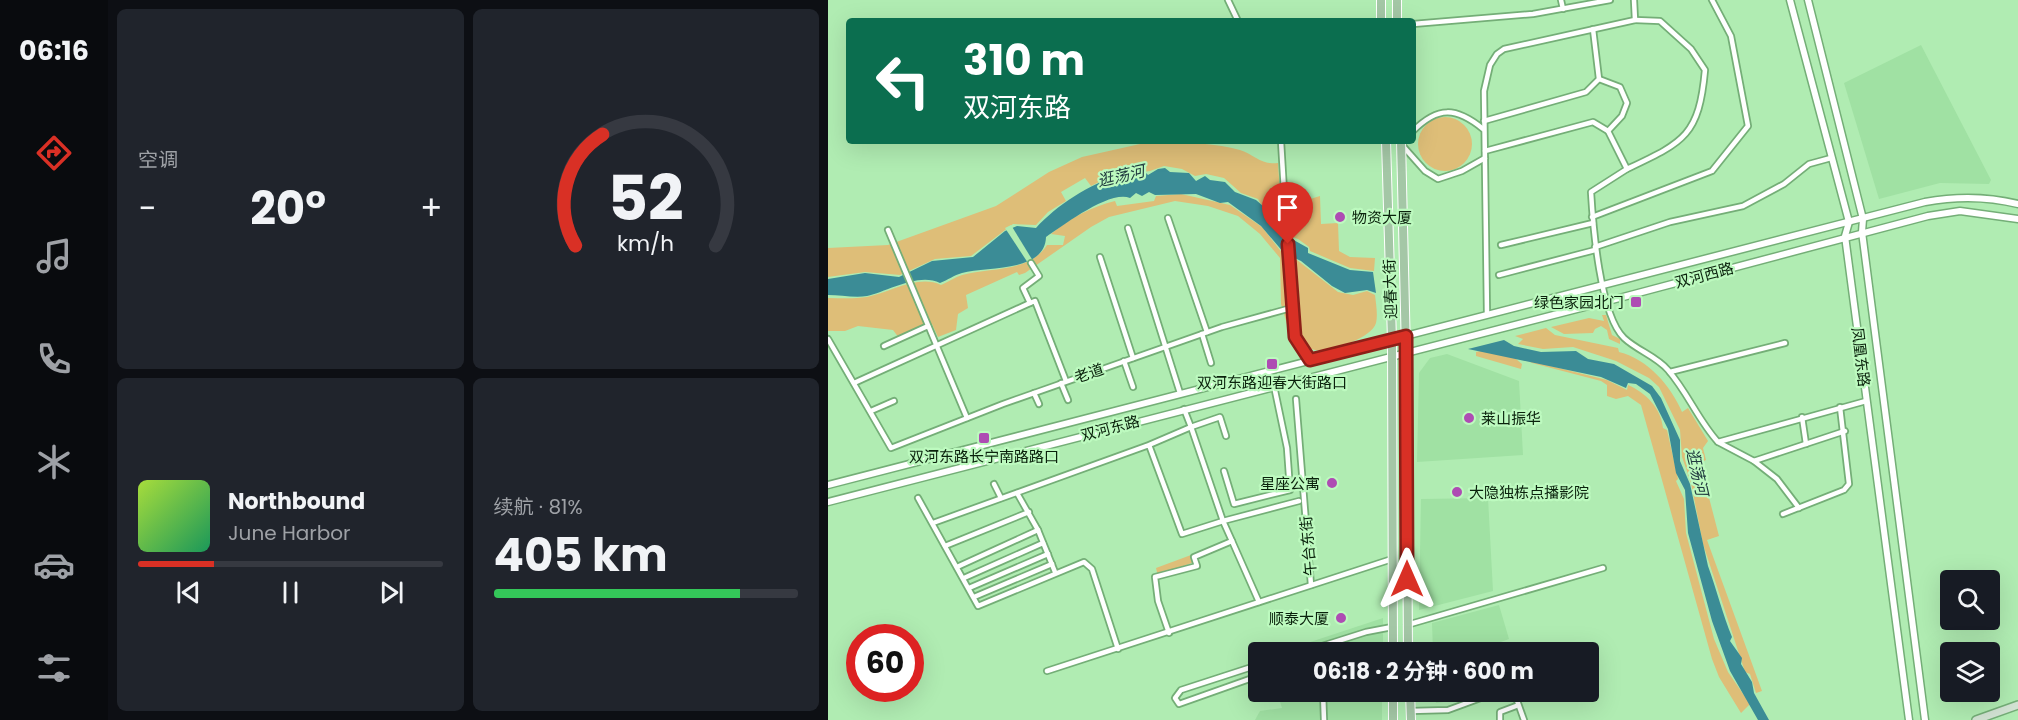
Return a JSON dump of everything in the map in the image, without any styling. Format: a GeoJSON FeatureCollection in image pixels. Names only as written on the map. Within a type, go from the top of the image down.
{"type":"FeatureCollection","features":[{"type":"Feature","properties":{"kind":"main road"},"geometry":{"type":"LineString","coordinates":[[1381,0],[1382,18]]}},
{"type":"Feature","properties":{"kind":"main road"},"geometry":{"type":"LineString","coordinates":[[1397,0],[1398,18]]}},
{"type":"Feature","properties":{"kind":"main road","name":"迎春大街"},"geometry":{"type":"LineString","coordinates":[[1386,144],[1392,340],[1393,642]]}},
{"type":"Feature","properties":{"kind":"main road","name":"迎春大街"},"geometry":{"type":"LineString","coordinates":[[1402,144],[1406,336],[1408,642]]}},
{"type":"Feature","properties":{"kind":"main road"},"geometry":{"type":"LineString","coordinates":[[1393,702],[1394,720]]}},
{"type":"Feature","properties":{"kind":"main road"},"geometry":{"type":"LineString","coordinates":[[1976,720],[2018,705]]}},
{"type":"Feature","properties":{"kind":"street"},"geometry":{"type":"LineString","coordinates":[[1228,0],[1237,18]]}},
{"type":"Feature","properties":{"kind":"street"},"geometry":{"type":"LineString","coordinates":[[1561,0],[1563,9]]}},
{"type":"Feature","properties":{"kind":"street"},"geometry":{"type":"LineString","coordinates":[[1416,24],[1533,14],[1610,0]]}},
{"type":"Feature","properties":{"kind":"street"},"geometry":{"type":"LineString","coordinates":[[1634,0],[1635,20]]}},
{"type":"Feature","properties":{"kind":"street"},"geometry":{"type":"LineString","coordinates":[[1501,245],[1593,220],[1712,171],[1748,126],[1731,36],[1712,0]]}},
{"type":"Feature","properties":{"kind":"street"},"geometry":{"type":"LineString","coordinates":[[1790,0],[1849,222]]}},
{"type":"Feature","properties":{"kind":"street","name":"凤凰东路"},"geometry":{"type":"LineString","coordinates":[[1808,0],[1863,219],[1862,232],[1925,720]]}},
{"type":"Feature","properties":{"kind":"street"},"geometry":{"type":"LineString","coordinates":[[1487,314],[1483,129],[1484,91],[1490,65],[1497,54],[1504,49],[1635,20],[1659,21],[1691,49],[1705,70],[1702,104],[1688,132],[1667,150],[1627,169],[1591,192],[1595,248],[1611,318],[1623,337],[1670,372],[1688,398],[1701,423],[1718,442],[1754,461],[1777,478],[1799,508]]}},
{"type":"Feature","properties":{"kind":"street"},"geometry":{"type":"LineString","coordinates":[[1484,121],[1587,92],[1599,79],[1593,29]]}},
{"type":"Feature","properties":{"kind":"street"},"geometry":{"type":"LineString","coordinates":[[1599,79],[1620,87],[1628,103],[1622,116],[1608,131]]}},
{"type":"Feature","properties":{"kind":"street"},"geometry":{"type":"LineString","coordinates":[[1416,128],[1433,113],[1450,112],[1468,117],[1483,129]]}},
{"type":"Feature","properties":{"kind":"street"},"geometry":{"type":"LineString","coordinates":[[1485,151],[1593,122],[1608,131],[1627,169]]}},
{"type":"Feature","properties":{"kind":"street"},"geometry":{"type":"LineString","coordinates":[[1281,144],[1291,308],[1295,337],[1310,360]]}},
{"type":"Feature","properties":{"kind":"street"},"geometry":{"type":"LineString","coordinates":[[1404,144],[1425,171],[1438,179],[1462,171],[1485,158]]}},
{"type":"Feature","properties":{"kind":"street"},"geometry":{"type":"LineString","coordinates":[[1499,275],[1595,248],[1670,222],[1743,206],[1784,184],[1809,164],[1831,158]]}},
{"type":"Feature","properties":{"kind":"street","name":"双河西路"},"geometry":{"type":"LineString","coordinates":[[1392,340],[1942,199],[1991,198],[2018,204]]}},
{"type":"Feature","properties":{"kind":"street","name":"双河西路"},"geometry":{"type":"LineString","coordinates":[[1392,355],[1608,301],[1845,236],[1928,216],[1960,211],[2018,219]]}},
{"type":"Feature","properties":{"kind":"street"},"geometry":{"type":"LineString","coordinates":[[1168,218],[1204,333],[1211,363]]}},
{"type":"Feature","properties":{"kind":"street","name":"凤凰东路"},"geometry":{"type":"LineString","coordinates":[[1849,222],[1845,236],[1909,720]]}},
{"type":"Feature","properties":{"kind":"street"},"geometry":{"type":"LineString","coordinates":[[1128,228],[1180,393]]}},
{"type":"Feature","properties":{"kind":"street"},"geometry":{"type":"LineString","coordinates":[[888,230],[967,418]]}},
{"type":"Feature","properties":{"kind":"street"},"geometry":{"type":"LineString","coordinates":[[1100,256],[1133,358]]}},
{"type":"Feature","properties":{"kind":"street"},"geometry":{"type":"LineString","coordinates":[[1030,303],[1023,288],[1039,276],[1031,264]]}},
{"type":"Feature","properties":{"kind":"street"},"geometry":{"type":"LineString","coordinates":[[854,383],[1035,301],[1064,382],[1068,400]]}},
{"type":"Feature","properties":{"kind":"street","name":"老道"},"geometry":{"type":"LineString","coordinates":[[871,411],[891,448],[1034,393],[1204,333],[1291,308]]}},
{"type":"Feature","properties":{"kind":"street"},"geometry":{"type":"LineString","coordinates":[[884,346],[928,326]]}},
{"type":"Feature","properties":{"kind":"street"},"geometry":{"type":"LineString","coordinates":[[828,339],[871,411],[894,401]]}},
{"type":"Feature","properties":{"kind":"street","name":"双河东路"},"geometry":{"type":"LineString","coordinates":[[828,485],[1392,340]]}},
{"type":"Feature","properties":{"kind":"street"},"geometry":{"type":"LineString","coordinates":[[1670,372],[1785,343]]}},
{"type":"Feature","properties":{"kind":"street","name":"双河东路"},"geometry":{"type":"LineString","coordinates":[[830,501],[1392,355]]}},
{"type":"Feature","properties":{"kind":"street"},"geometry":{"type":"LineString","coordinates":[[1124,361],[1133,387]]}},
{"type":"Feature","properties":{"kind":"street"},"geometry":{"type":"LineString","coordinates":[[1224,471],[1234,504],[1290,490],[1287,448],[1274,386]]}},
{"type":"Feature","properties":{"kind":"street"},"geometry":{"type":"LineString","coordinates":[[1034,393],[1039,405]]}},
{"type":"Feature","properties":{"kind":"street","name":"午台东街"},"geometry":{"type":"LineString","coordinates":[[1296,399],[1311,585]]}},
{"type":"Feature","properties":{"kind":"street"},"geometry":{"type":"LineString","coordinates":[[1718,442],[1866,401]]}},
{"type":"Feature","properties":{"kind":"street"},"geometry":{"type":"LineString","coordinates":[[1783,514],[1844,490],[1849,484],[1845,430],[1840,407]]}},
{"type":"Feature","properties":{"kind":"street"},"geometry":{"type":"LineString","coordinates":[[1184,409],[1223,521],[1259,602]]}},
{"type":"Feature","properties":{"kind":"street"},"geometry":{"type":"LineString","coordinates":[[933,523],[1220,417],[1226,436]]}},
{"type":"Feature","properties":{"kind":"street"},"geometry":{"type":"LineString","coordinates":[[1802,417],[1806,444]]}},
{"type":"Feature","properties":{"kind":"street"},"geometry":{"type":"LineString","coordinates":[[1754,461],[1845,430]]}},
{"type":"Feature","properties":{"kind":"street"},"geometry":{"type":"LineString","coordinates":[[1149,445],[1182,534],[1299,501]]}},
{"type":"Feature","properties":{"kind":"street"},"geometry":{"type":"LineString","coordinates":[[994,484],[1001,498]]}},
{"type":"Feature","properties":{"kind":"street"},"geometry":{"type":"LineString","coordinates":[[1017,493],[1038,530],[1055,572]]}},
{"type":"Feature","properties":{"kind":"street"},"geometry":{"type":"LineString","coordinates":[[918,498],[978,606],[1055,572],[1084,562],[1092,569],[1118,649]]}},
{"type":"Feature","properties":{"kind":"street"},"geometry":{"type":"LineString","coordinates":[[945,546],[1029,512]]}},
{"type":"Feature","properties":{"kind":"street"},"geometry":{"type":"LineString","coordinates":[[957,567],[1038,530]]}},
{"type":"Feature","properties":{"kind":"street"},"geometry":{"type":"LineString","coordinates":[[1169,633],[1158,601],[1155,577],[1197,566],[1194,557],[1232,541]]}},
{"type":"Feature","properties":{"kind":"street"},"geometry":{"type":"LineString","coordinates":[[964,578],[1043,543]]}},
{"type":"Feature","properties":{"kind":"street"},"geometry":{"type":"LineString","coordinates":[[969,588],[1048,554]]}},
{"type":"Feature","properties":{"kind":"street"},"geometry":{"type":"LineString","coordinates":[[1047,671],[1392,559]]}},
{"type":"Feature","properties":{"kind":"street"},"geometry":{"type":"LineString","coordinates":[[974,597],[1052,564]]}},
{"type":"Feature","properties":{"kind":"street"},"geometry":{"type":"LineString","coordinates":[[1407,625],[1603,568]]}},
{"type":"Feature","properties":{"kind":"street"},"geometry":{"type":"LineString","coordinates":[[1334,642],[1392,627]]}},
{"type":"Feature","properties":{"kind":"street"},"geometry":{"type":"LineString","coordinates":[[1248,668],[1181,690],[1174,698],[1179,704],[1248,680]]}},
{"type":"Feature","properties":{"kind":"street"},"geometry":{"type":"LineString","coordinates":[[1323,702],[1324,720]]}},
{"type":"Feature","properties":{"kind":"street"},"geometry":{"type":"LineString","coordinates":[[1410,716],[1448,710],[1470,702]]}},
{"type":"Feature","properties":{"kind":"street"},"geometry":{"type":"LineString","coordinates":[[1518,702],[1524,720]]}},
{"type":"Feature","properties":{"kind":"street"},"geometry":{"type":"LineString","coordinates":[[1500,720],[1500,712],[1516,706]]}},
{"type":"Feature","properties":{"kind":"shaded area"},"geometry":{"type":"Polygon","coordinates":[[[1921,45],[1991,180],[1989,184],[1940,183],[1879,199],[1844,83],[1921,45]]]}},
{"type":"Feature","properties":{"kind":"shaded area"},"geometry":{"type":"Polygon","coordinates":[[[1440,117],[1450,117],[1460,121],[1468,129],[1472,144],[1468,159],[1460,167],[1450,171],[1440,171],[1430,167],[1422,159],[1418,149],[1418,139],[1422,129],[1430,121],[1440,117]]]}},
{"type":"Feature","properties":{"kind":"shaded area"},"geometry":{"type":"Polygon","coordinates":[[[1140,144],[1203,144],[1240,150],[1267,163],[1278,163],[1281,208],[1320,196],[1321,224],[1338,223],[1339,251],[1350,257],[1375,258],[1374,271],[1350,268],[1310,251],[1309,247],[1298,239],[1281,233],[1275,228],[1258,199],[1241,193],[1224,178],[1206,174],[1195,176],[1182,169],[1164,166],[1150,171],[1109,177],[1091,186],[1085,178],[1061,192],[1066,201],[1048,212],[1036,225],[1013,224],[971,256],[935,259],[900,275],[865,272],[828,277],[828,248],[888,245],[996,206],[1049,172],[1082,157],[1140,144]]]}},
{"type":"Feature","properties":{"kind":"shaded area"},"geometry":{"type":"Polygon","coordinates":[[[1181,194],[1230,205],[1262,227],[1283,254],[1297,260],[1338,292],[1353,295],[1367,291],[1375,295],[1377,317],[1373,328],[1360,338],[1333,348],[1314,350],[1307,347],[1298,329],[1287,324],[1281,304],[1280,258],[1260,234],[1238,216],[1208,206],[1175,201],[1109,217],[1025,273],[1019,275],[1017,272],[966,295],[968,308],[958,314],[956,330],[938,337],[932,324],[899,338],[893,330],[858,326],[845,331],[828,331],[828,298],[867,297],[913,283],[932,282],[941,285],[962,275],[1020,265],[1039,254],[1047,245],[1063,245],[1065,236],[1051,234],[1073,218],[1090,210],[1115,201],[1117,206],[1154,201],[1156,196],[1181,194]]]}},
{"type":"Feature","properties":{"kind":"shaded area"},"geometry":{"type":"Polygon","coordinates":[[[1602,315],[1606,315],[1612,335],[1620,339],[1620,344],[1609,339],[1607,330],[1601,326],[1593,333],[1564,334],[1551,327],[1589,318],[1604,321],[1602,315]]]}},
{"type":"Feature","properties":{"kind":"shaded area"},"geometry":{"type":"Polygon","coordinates":[[[1546,328],[1555,335],[1618,348],[1619,352],[1649,367],[1665,383],[1682,412],[1688,408],[1708,441],[1703,448],[1706,460],[1700,463],[1719,536],[1707,540],[1762,691],[1756,693],[1750,674],[1745,672],[1703,544],[1691,483],[1682,457],[1680,430],[1659,387],[1649,378],[1616,361],[1573,347],[1543,349],[1518,344],[1523,339],[1515,336],[1546,328]]]}},
{"type":"Feature","properties":{"kind":"shaded area"},"geometry":{"type":"Polygon","coordinates":[[[1485,350],[1520,354],[1539,363],[1607,380],[1627,390],[1628,385],[1641,392],[1652,402],[1662,421],[1663,428],[1667,430],[1678,479],[1676,481],[1684,499],[1686,533],[1714,639],[1728,672],[1750,704],[1741,713],[1719,677],[1712,659],[1641,405],[1628,396],[1616,399],[1607,396],[1607,385],[1601,381],[1532,363],[1523,358],[1516,359],[1522,364],[1521,369],[1476,356],[1476,352],[1485,350]]]}},
{"type":"Feature","properties":{"kind":"shaded area","name":"莱山振华"},"geometry":{"type":"Polygon","coordinates":[[[1447,354],[1519,381],[1523,455],[1417,462],[1419,373],[1430,358],[1447,354]]]}},
{"type":"Feature","properties":{"kind":"shaded area"},"geometry":{"type":"Polygon","coordinates":[[[1488,498],[1493,591],[1419,610],[1421,499],[1488,498]]]}},
{"type":"Feature","properties":{"kind":"shaded area"},"geometry":{"type":"Polygon","coordinates":[[[1191,555],[1194,562],[1158,576],[1156,568],[1191,555]]]}},
{"type":"Feature","properties":{"kind":"shaded area"},"geometry":{"type":"Polygon","coordinates":[[[1499,605],[1509,639],[1501,642],[1433,642],[1432,623],[1499,605]]]}},
{"type":"Feature","properties":{"kind":"shaded area"},"geometry":{"type":"Polygon","coordinates":[[[1383,618],[1383,642],[1310,642],[1383,618]]]}},
{"type":"Feature","properties":{"kind":"shaded area"},"geometry":{"type":"Polygon","coordinates":[[[1280,702],[1382,702],[1382,720],[1255,720],[1260,711],[1282,708],[1280,702]]]}},
{"type":"Feature","properties":{"kind":"water","name":"逛荡河"},"geometry":{"type":"Polygon","coordinates":[[[1165,168],[1170,172],[1189,173],[1196,181],[1205,176],[1210,180],[1225,182],[1235,192],[1256,200],[1263,206],[1274,229],[1308,248],[1308,253],[1350,270],[1373,272],[1376,293],[1367,290],[1345,293],[1332,286],[1301,261],[1284,253],[1261,226],[1228,202],[1220,203],[1196,194],[1155,195],[1149,192],[1142,196],[1136,193],[1130,198],[1110,199],[1086,210],[1046,237],[1043,249],[1036,257],[1013,266],[962,273],[940,283],[932,280],[913,281],[867,296],[828,295],[828,279],[865,273],[899,277],[932,261],[973,257],[1005,231],[1017,226],[1036,228],[1063,204],[1097,184],[1119,176],[1146,173],[1148,175],[1165,168]]]}},
{"type":"Feature","properties":{"kind":"water"},"geometry":{"type":"Polygon","coordinates":[[[1504,340],[1514,346],[1541,352],[1576,351],[1588,359],[1614,364],[1652,386],[1661,398],[1680,440],[1680,461],[1690,484],[1708,566],[1732,637],[1730,641],[1742,658],[1741,664],[1769,720],[1758,720],[1730,671],[1712,621],[1688,533],[1685,490],[1676,473],[1668,429],[1650,394],[1636,384],[1628,383],[1626,388],[1601,377],[1468,349],[1504,340]]]}},
{"type":"Feature","properties":{"kind":"pier"},"geometry":{"type":"Polygon","coordinates":[[[1011,225],[1033,261],[1028,263],[1005,228],[1011,225]]]}},
{"type":"Feature","properties":{"kind":"place","name":"物资大厦"},"geometry":{"type":"Point","coordinates":[1340,217]}},
{"type":"Feature","properties":{"kind":"place","name":"绿色家园北门"},"geometry":{"type":"Point","coordinates":[1636,302]}},
{"type":"Feature","properties":{"kind":"place","name":"双河东路迎春大街路口"},"geometry":{"type":"Point","coordinates":[1272,364]}},
{"type":"Feature","properties":{"kind":"place","name":"莱山振华"},"geometry":{"type":"Point","coordinates":[1469,418]}},
{"type":"Feature","properties":{"kind":"place","name":"双河东路长宁南路路口"},"geometry":{"type":"Point","coordinates":[984,438]}},
{"type":"Feature","properties":{"kind":"place","name":"星座公寓"},"geometry":{"type":"Point","coordinates":[1332,483]}},
{"type":"Feature","properties":{"kind":"place","name":"大隐独栋点播影院"},"geometry":{"type":"Point","coordinates":[1457,492]}},
{"type":"Feature","properties":{"kind":"place","name":"顺泰大厦"},"geometry":{"type":"Point","coordinates":[1341,618]}},
{"type":"Feature","properties":{"kind":"route"},"geometry":{"type":"LineString","coordinates":[[1288,244],[1291,308],[1295,337],[1310,360],[1406,336],[1407,579]]}}]}
